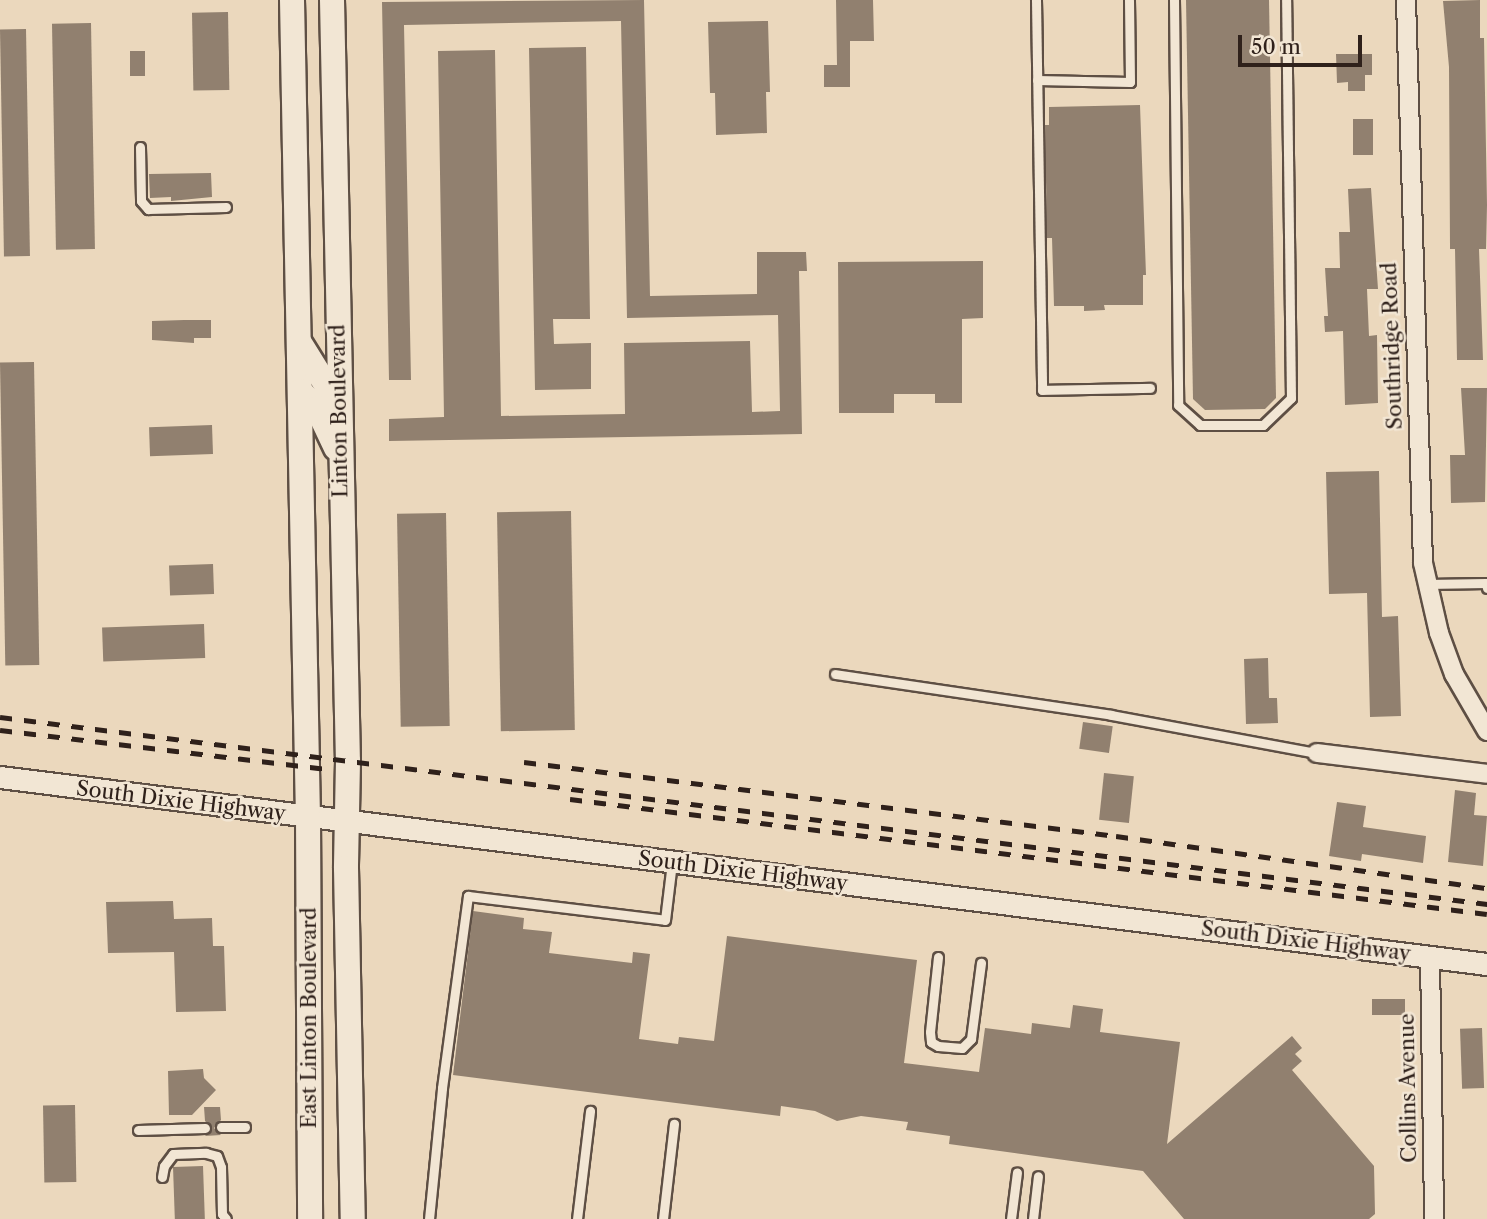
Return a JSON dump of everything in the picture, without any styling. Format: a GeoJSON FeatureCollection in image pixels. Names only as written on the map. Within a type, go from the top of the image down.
{"type":"FeatureCollection","features":[{"type":"Feature","properties":{"kind":"main road","name":"Linton Boulevard"},"geometry":{"type":"LineString","coordinates":[[292,0],[308,817]]}},
{"type":"Feature","properties":{"kind":"main road","name":"Linton Boulevard"},"geometry":{"type":"LineString","coordinates":[[332,0],[346,822]]}},
{"type":"Feature","properties":{"kind":"main road"},"geometry":{"type":"LineString","coordinates":[[298,339],[339,405]]}},
{"type":"Feature","properties":{"kind":"main road"},"geometry":{"type":"LineString","coordinates":[[300,391],[317,408],[340,458]]}},
{"type":"Feature","properties":{"kind":"main road","name":"East Linton Boulevard"},"geometry":{"type":"LineString","coordinates":[[308,817],[310,1219]]}},
{"type":"Feature","properties":{"kind":"main road","name":"East Linton Boulevard"},"geometry":{"type":"LineString","coordinates":[[346,822],[353,1219]]}},
{"type":"Feature","properties":{"kind":"main road"},"geometry":{"type":"LineString","coordinates":[[311,1046],[327,1055],[350,1086]]}},
{"type":"Feature","properties":{"kind":"street","name":"Southridge Road"},"geometry":{"type":"LineString","coordinates":[[1406,0],[1420,534],[1438,633],[1460,684],[1487,731]]}},
{"type":"Feature","properties":{"kind":"street"},"geometry":{"type":"LineString","coordinates":[[1317,753],[1487,774]]}},
{"type":"Feature","properties":{"kind":"street","name":"South Dixie Highway"},"geometry":{"type":"LineString","coordinates":[[0,777],[1487,964]]}},
{"type":"Feature","properties":{"kind":"street","name":"Collins Avenue"},"geometry":{"type":"LineString","coordinates":[[1430,957],[1434,1219]]}},
{"type":"Feature","properties":{"kind":"lane"},"geometry":{"type":"LineString","coordinates":[[1036,0],[1042,390],[1150,388]]}},
{"type":"Feature","properties":{"kind":"lane"},"geometry":{"type":"LineString","coordinates":[[1037,80],[1130,82],[1129,0]]}},
{"type":"Feature","properties":{"kind":"lane"},"geometry":{"type":"LineString","coordinates":[[1174,0],[1178,405],[1200,425],[1263,425],[1291,398],[1286,0]]}},
{"type":"Feature","properties":{"kind":"lane"},"geometry":{"type":"LineString","coordinates":[[140,147],[141,201],[148,209],[226,207]]}},
{"type":"Feature","properties":{"kind":"lane"},"geometry":{"type":"LineString","coordinates":[[1427,584],[1486,583],[1487,588]]}},
{"type":"Feature","properties":{"kind":"lane"},"geometry":{"type":"LineString","coordinates":[[835,674],[1111,715],[1317,753]]}},
{"type":"Feature","properties":{"kind":"lane"},"geometry":{"type":"LineString","coordinates":[[429,1219],[442,1088],[468,896],[665,920],[672,862]]}},
{"type":"Feature","properties":{"kind":"lane"},"geometry":{"type":"LineString","coordinates":[[938,957],[930,1032],[931,1042],[938,1046],[968,1046],[981,963]]}},
{"type":"Feature","properties":{"kind":"lane"},"geometry":{"type":"LineString","coordinates":[[577,1219],[590,1111]]}},
{"type":"Feature","properties":{"kind":"lane"},"geometry":{"type":"LineString","coordinates":[[663,1219],[674,1124]]}},
{"type":"Feature","properties":{"kind":"lane"},"geometry":{"type":"LineString","coordinates":[[221,1127],[245,1127]]}},
{"type":"Feature","properties":{"kind":"lane"},"geometry":{"type":"LineString","coordinates":[[138,1129],[205,1128]]}},
{"type":"Feature","properties":{"kind":"lane"},"geometry":{"type":"LineString","coordinates":[[162,1177],[164,1166],[173,1154],[206,1153],[217,1156],[221,1167],[222,1214],[226,1219]]}},
{"type":"Feature","properties":{"kind":"lane"},"geometry":{"type":"LineString","coordinates":[[1011,1219],[1017,1172]]}},
{"type":"Feature","properties":{"kind":"lane"},"geometry":{"type":"LineString","coordinates":[[1033,1219],[1038,1176]]}},
{"type":"Feature","properties":{"kind":"building"},"geometry":{"type":"Polygon","coordinates":[[[644,0],[650,296],[757,294],[757,252],[806,252],[807,271],[799,271],[802,434],[389,441],[389,419],[444,417],[438,51],[495,50],[501,416],[625,414],[624,343],[750,341],[752,412],[780,411],[778,315],[627,318],[621,21],[404,25],[411,380],[389,380],[382,2],[644,0]]]}},
{"type":"Feature","properties":{"kind":"building"},"geometry":{"type":"Polygon","coordinates":[[[836,0],[873,0],[874,41],[850,41],[850,87],[824,87],[824,65],[837,65],[836,0]]]}},
{"type":"Feature","properties":{"kind":"building"},"geometry":{"type":"Polygon","coordinates":[[[1186,0],[1269,0],[1276,398],[1265,409],[1205,410],[1193,399],[1186,0]]]}},
{"type":"Feature","properties":{"kind":"building"},"geometry":{"type":"Polygon","coordinates":[[[1480,0],[1480,38],[1484,38],[1487,205],[1486,249],[1479,249],[1483,360],[1457,360],[1455,249],[1450,249],[1449,67],[1443,1],[1480,0]]]}},
{"type":"Feature","properties":{"kind":"building"},"geometry":{"type":"Polygon","coordinates":[[[228,12],[229,90],[193,91],[192,13],[228,12]]]}},
{"type":"Feature","properties":{"kind":"building"},"geometry":{"type":"Polygon","coordinates":[[[768,21],[770,92],[766,92],[767,133],[716,135],[715,93],[710,93],[708,22],[768,21]]]}},
{"type":"Feature","properties":{"kind":"building"},"geometry":{"type":"Polygon","coordinates":[[[91,23],[95,249],[56,250],[52,24],[91,23]]]}},
{"type":"Feature","properties":{"kind":"building"},"geometry":{"type":"Polygon","coordinates":[[[0,29],[26,29],[30,256],[4,256],[0,29]]]}},
{"type":"Feature","properties":{"kind":"building"},"geometry":{"type":"Polygon","coordinates":[[[586,47],[590,319],[553,319],[554,344],[591,343],[591,389],[535,390],[529,48],[586,47]]]}},
{"type":"Feature","properties":{"kind":"building"},"geometry":{"type":"Polygon","coordinates":[[[130,51],[145,51],[145,76],[130,76],[130,51]]]}},
{"type":"Feature","properties":{"kind":"building"},"geometry":{"type":"Polygon","coordinates":[[[1336,54],[1372,54],[1372,75],[1365,75],[1365,91],[1348,91],[1348,82],[1337,83],[1336,54]]]}},
{"type":"Feature","properties":{"kind":"building"},"geometry":{"type":"Polygon","coordinates":[[[1140,105],[1146,275],[1143,275],[1143,305],[1104,305],[1105,310],[1084,311],[1084,306],[1054,306],[1052,238],[1047,238],[1045,125],[1049,125],[1049,107],[1140,105]]]}},
{"type":"Feature","properties":{"kind":"building"},"geometry":{"type":"Polygon","coordinates":[[[1353,119],[1373,119],[1373,155],[1353,155],[1353,119]]]}},
{"type":"Feature","properties":{"kind":"building"},"geometry":{"type":"Polygon","coordinates":[[[211,173],[212,197],[171,201],[171,197],[150,198],[149,174],[211,173]]]}},
{"type":"Feature","properties":{"kind":"building"},"geometry":{"type":"Polygon","coordinates":[[[1371,188],[1378,289],[1367,289],[1369,336],[1377,335],[1378,403],[1345,405],[1343,331],[1325,332],[1324,316],[1328,316],[1325,268],[1340,268],[1339,232],[1350,232],[1348,189],[1371,188]]]}},
{"type":"Feature","properties":{"kind":"building"},"geometry":{"type":"Polygon","coordinates":[[[983,261],[983,318],[962,319],[962,403],[935,403],[935,394],[894,394],[894,413],[839,413],[838,262],[983,261]]]}},
{"type":"Feature","properties":{"kind":"building"},"geometry":{"type":"Polygon","coordinates":[[[211,320],[211,338],[194,338],[194,343],[152,340],[152,321],[211,320]]]}},
{"type":"Feature","properties":{"kind":"building"},"geometry":{"type":"Polygon","coordinates":[[[34,362],[39,665],[5,666],[0,363],[34,362]]]}},
{"type":"Feature","properties":{"kind":"building"},"geometry":{"type":"Polygon","coordinates":[[[1461,388],[1487,388],[1485,502],[1451,503],[1450,455],[1465,455],[1461,388]]]}},
{"type":"Feature","properties":{"kind":"building"},"geometry":{"type":"Polygon","coordinates":[[[212,425],[213,454],[150,456],[149,427],[212,425]]]}},
{"type":"Feature","properties":{"kind":"building"},"geometry":{"type":"Polygon","coordinates":[[[1379,471],[1382,617],[1398,616],[1401,716],[1370,717],[1367,593],[1329,594],[1326,472],[1379,471]]]}},
{"type":"Feature","properties":{"kind":"building"},"geometry":{"type":"Polygon","coordinates":[[[571,511],[575,730],[501,731],[497,512],[571,511]]]}},
{"type":"Feature","properties":{"kind":"building"},"geometry":{"type":"Polygon","coordinates":[[[446,513],[450,726],[401,727],[397,514],[446,513]]]}},
{"type":"Feature","properties":{"kind":"building"},"geometry":{"type":"Polygon","coordinates":[[[213,564],[214,594],[170,596],[169,566],[213,564]]]}},
{"type":"Feature","properties":{"kind":"building"},"geometry":{"type":"Polygon","coordinates":[[[204,624],[205,658],[103,662],[102,628],[204,624]]]}},
{"type":"Feature","properties":{"kind":"building"},"geometry":{"type":"Polygon","coordinates":[[[1268,658],[1269,698],[1277,698],[1278,723],[1246,724],[1244,659],[1268,658]]]}},
{"type":"Feature","properties":{"kind":"building"},"geometry":{"type":"Polygon","coordinates":[[[1083,722],[1113,726],[1109,753],[1079,749],[1083,722]]]}},
{"type":"Feature","properties":{"kind":"building"},"geometry":{"type":"Polygon","coordinates":[[[1104,773],[1134,776],[1129,823],[1099,820],[1104,773]]]}},
{"type":"Feature","properties":{"kind":"building"},"geometry":{"type":"Polygon","coordinates":[[[1455,790],[1476,793],[1474,815],[1487,816],[1483,866],[1448,862],[1455,790]]]}},
{"type":"Feature","properties":{"kind":"building"},"geometry":{"type":"Polygon","coordinates":[[[1337,802],[1366,806],[1363,827],[1426,836],[1423,863],[1362,854],[1361,861],[1329,856],[1337,802]]]}},
{"type":"Feature","properties":{"kind":"building"},"geometry":{"type":"Polygon","coordinates":[[[173,901],[174,919],[212,918],[213,946],[224,946],[226,1011],[176,1012],[174,952],[108,953],[106,902],[173,901]]]}},
{"type":"Feature","properties":{"kind":"building"},"geometry":{"type":"Polygon","coordinates":[[[473,911],[524,918],[523,929],[552,932],[549,953],[632,963],[633,952],[650,954],[639,1039],[678,1044],[679,1037],[714,1041],[727,936],[917,960],[904,1063],[979,1072],[985,1028],[1031,1034],[1032,1023],[1070,1028],[1073,1005],[1103,1009],[1100,1032],[1180,1042],[1167,1144],[1292,1036],[1302,1048],[1295,1054],[1302,1061],[1292,1070],[1374,1166],[1375,1214],[1369,1219],[1184,1219],[1143,1171],[949,1144],[950,1136],[906,1130],[908,1122],[861,1116],[837,1121],[815,1111],[781,1106],[780,1116],[453,1075],[473,911]]]}},
{"type":"Feature","properties":{"kind":"building"},"geometry":{"type":"Polygon","coordinates":[[[1372,999],[1405,999],[1405,1015],[1372,1015],[1372,999]]]}},
{"type":"Feature","properties":{"kind":"building"},"geometry":{"type":"Polygon","coordinates":[[[1482,1028],[1484,1088],[1462,1089],[1460,1029],[1482,1028]]]}},
{"type":"Feature","properties":{"kind":"building"},"geometry":{"type":"Polygon","coordinates":[[[203,1069],[204,1078],[216,1090],[192,1115],[169,1115],[168,1071],[203,1069]]]}},
{"type":"Feature","properties":{"kind":"building"},"geometry":{"type":"Polygon","coordinates":[[[75,1105],[76,1182],[44,1183],[43,1106],[75,1105]]]}},
{"type":"Feature","properties":{"kind":"building"},"geometry":{"type":"Polygon","coordinates":[[[204,1107],[220,1107],[221,1120],[214,1128],[221,1135],[205,1136],[212,1128],[205,1121],[204,1107]]]}},
{"type":"Feature","properties":{"kind":"building"},"geometry":{"type":"Polygon","coordinates":[[[203,1166],[205,1219],[175,1219],[173,1167],[203,1166]]]}},
{"type":"Feature","properties":{"kind":"railway"},"geometry":{"type":"LineString","coordinates":[[0,717],[1487,904]]}},
{"type":"Feature","properties":{"kind":"railway"},"geometry":{"type":"LineString","coordinates":[[0,730],[327,769]]}},
{"type":"Feature","properties":{"kind":"railway"},"geometry":{"type":"LineString","coordinates":[[524,762],[1116,836],[1487,888]]}},
{"type":"Feature","properties":{"kind":"railway"},"geometry":{"type":"LineString","coordinates":[[570,799],[1487,914]]}}]}
